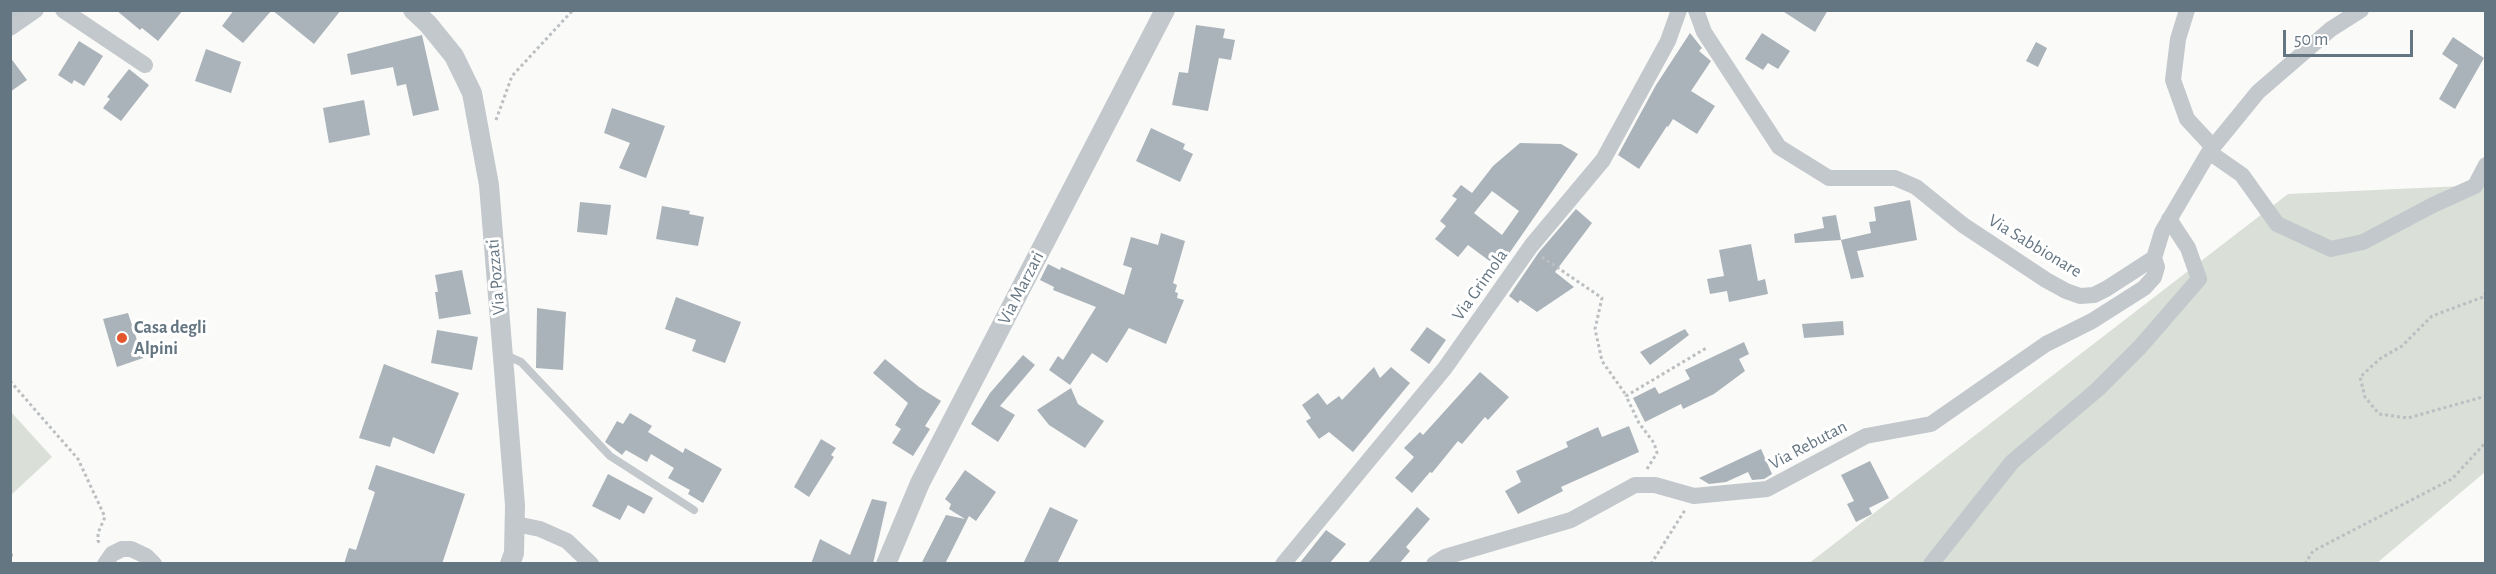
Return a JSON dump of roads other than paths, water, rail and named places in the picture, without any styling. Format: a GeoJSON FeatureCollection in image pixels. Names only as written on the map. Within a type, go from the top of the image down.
{"type":"FeatureCollection","features":[{"type":"Feature","properties":{"kind":"street"},"geometry":{"type":"LineString","coordinates":[[10,28],[36,10]]}},
{"type":"Feature","properties":{"kind":"street"},"geometry":{"type":"LineString","coordinates":[[63,10],[145,65]]}},
{"type":"Feature","properties":{"kind":"street","name":"Via Pozzati"},"geometry":{"type":"LineString","coordinates":[[413,10],[428,24],[454,56],[472,93],[489,185],[516,524],[514,553],[510,564]]}},
{"type":"Feature","properties":{"kind":"street","name":"Via Grimola"},"geometry":{"type":"LineString","coordinates":[[1283,564],[1445,368],[1532,246],[1603,160],[1668,41],[1679,10]]}},
{"type":"Feature","properties":{"kind":"street","name":"Via Sabbionare"},"geometry":{"type":"LineString","coordinates":[[1696,10],[1704,32],[1779,147],[1829,178],[1895,178],[1916,188],[1963,225],[2046,280],[2080,296],[2094,295],[2106,289],[2154,258]]}},
{"type":"Feature","properties":{"kind":"street"},"geometry":{"type":"LineString","coordinates":[[2187,10],[2178,39],[2173,80],[2187,119],[2211,150],[2242,175],[2277,224],[2331,249],[2363,242],[2475,186],[2486,165]]}},
{"type":"Feature","properties":{"kind":"street"},"geometry":{"type":"LineString","coordinates":[[2154,258],[2162,232],[2211,150],[2258,92],[2331,29],[2361,10]]}},
{"type":"Feature","properties":{"kind":"street","name":"Via Marzari"},"geometry":{"type":"LineString","coordinates":[[886,564],[920,483],[1164,13]]}},
{"type":"Feature","properties":{"kind":"street"},"geometry":{"type":"LineString","coordinates":[[1931,564],[2012,462],[2098,389],[2140,347],[2199,279],[2188,248],[2169,219]]}},
{"type":"Feature","properties":{"kind":"street","name":"Via Rebutan"},"geometry":{"type":"LineString","coordinates":[[1434,564],[1444,557],[1571,520],[1635,484],[1655,485],[1694,496],[1767,489],[1866,436],[1931,424],[2046,344],[2092,321],[2144,288],[2154,277],[2157,267],[2154,258]]}},
{"type":"Feature","properties":{"kind":"street"},"geometry":{"type":"LineString","coordinates":[[516,524],[540,530],[567,542],[591,564]]}},
{"type":"Feature","properties":{"kind":"street"},"geometry":{"type":"LineString","coordinates":[[109,559],[122,549],[131,549],[146,556],[154,564]]}},
{"type":"Feature","properties":{"kind":"lane"},"geometry":{"type":"LineString","coordinates":[[502,354],[522,362],[610,456],[694,510]]}},
{"type":"Feature","properties":{"kind":"waterway"},"geometry":{"type":"LineString","coordinates":[[10,13],[13,10]]}},
{"type":"Feature","properties":{"kind":"place","name":"Casa degli Alpini"},"geometry":{"type":"Point","coordinates":[122,338]}}]}
